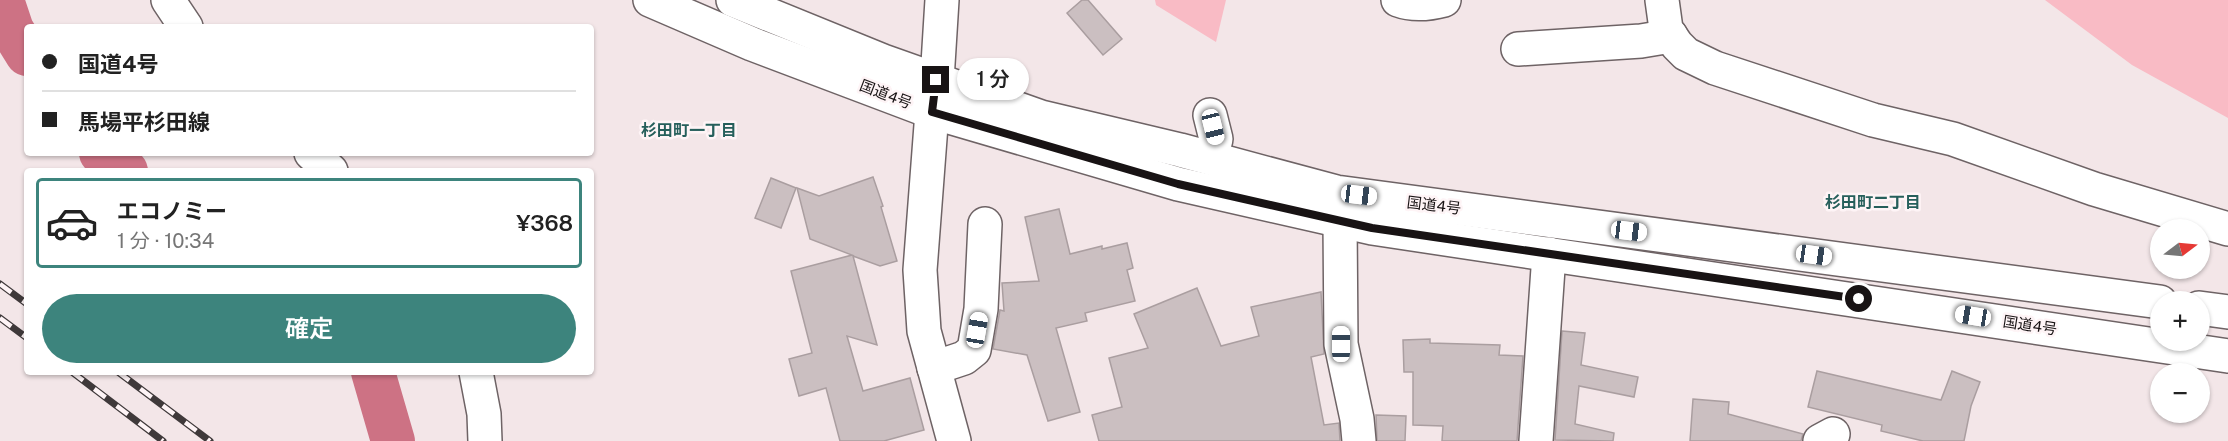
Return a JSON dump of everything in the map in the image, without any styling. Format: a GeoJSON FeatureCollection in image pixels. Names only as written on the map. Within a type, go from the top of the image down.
{"type":"FeatureCollection","features":[{"type":"Feature","properties":{"kind":"main road","name":"国道4号"},"geometry":{"type":"LineString","coordinates":[[650,0],[752,44],[934,96],[1178,184],[1340,221],[1372,228],[2228,356]]}},
{"type":"Feature","properties":{"kind":"main road","name":"国道4号"},"geometry":{"type":"LineString","coordinates":[[733,0],[883,61],[934,96],[1041,117],[1211,158],[1336,192],[2150,301]]}},
{"type":"Feature","properties":{"kind":"main road"},"geometry":{"type":"LineString","coordinates":[[942,0],[920,270],[924,331],[954,441]]}},
{"type":"Feature","properties":{"kind":"main road"},"geometry":{"type":"LineString","coordinates":[[1398,0],[1406,3],[1429,4],[1444,0]]}},
{"type":"Feature","properties":{"kind":"main road"},"geometry":{"type":"LineString","coordinates":[[1662,0],[1666,29],[1671,36],[1686,54],[1715,69],[1873,120],[1953,139],[2094,189],[2228,229]]}},
{"type":"Feature","properties":{"kind":"main road"},"geometry":{"type":"LineString","coordinates":[[1518,49],[1641,41],[1671,36]]}},
{"type":"Feature","properties":{"kind":"main road"},"geometry":{"type":"LineString","coordinates":[[1210,115],[1216,139],[1211,158]]}},
{"type":"Feature","properties":{"kind":"main road"},"geometry":{"type":"LineString","coordinates":[[314,156],[327,168]]}},
{"type":"Feature","properties":{"kind":"main road"},"geometry":{"type":"LineString","coordinates":[[1340,221],[1341,344],[1357,419],[1359,441]]}},
{"type":"Feature","properties":{"kind":"main road"},"geometry":{"type":"LineString","coordinates":[[934,368],[964,358],[974,350],[981,309],[986,224]]}},
{"type":"Feature","properties":{"kind":"main road"},"geometry":{"type":"LineString","coordinates":[[1536,441],[1549,254]]}},
{"type":"Feature","properties":{"kind":"main road"},"geometry":{"type":"LineString","coordinates":[[2210,310],[2228,312]]}},
{"type":"Feature","properties":{"kind":"main road"},"geometry":{"type":"LineString","coordinates":[[477,375],[484,414],[485,441]]}},
{"type":"Feature","properties":{"kind":"shaded area"},"geometry":{"type":"Polygon","coordinates":[[[1155,0],[1226,0],[1216,42],[1156,5],[1155,0]]]}},
{"type":"Feature","properties":{"kind":"shaded area"},"geometry":{"type":"Polygon","coordinates":[[[2045,0],[2228,0],[2228,118],[2132,65],[2045,0]]]}},
{"type":"Feature","properties":{"kind":"building"},"geometry":{"type":"Polygon","coordinates":[[[1082,0],[1088,0],[1122,39],[1103,55],[1067,13],[1082,0]]]}},
{"type":"Feature","properties":{"kind":"building"},"geometry":{"type":"Polygon","coordinates":[[[873,177],[897,261],[880,266],[853,256],[877,345],[847,336],[863,391],[910,378],[924,430],[884,441],[840,441],[826,388],[799,396],[789,359],[812,353],[791,271],[852,255],[810,239],[797,188],[819,196],[873,177]]]}},
{"type":"Feature","properties":{"kind":"building"},"geometry":{"type":"Polygon","coordinates":[[[771,178],[796,188],[781,228],[755,218],[771,178]]]}},
{"type":"Feature","properties":{"kind":"building"},"geometry":{"type":"Polygon","coordinates":[[[1059,209],[1070,254],[1127,243],[1133,268],[1127,270],[1135,301],[1085,313],[1087,321],[1056,328],[1080,412],[1048,421],[1027,355],[993,349],[1000,310],[1004,311],[1002,283],[1039,281],[1025,217],[1059,209]]]}},
{"type":"Feature","properties":{"kind":"building"},"geometry":{"type":"Polygon","coordinates":[[[1197,288],[1221,346],[1259,336],[1251,307],[1321,292],[1324,354],[1311,357],[1324,425],[1339,423],[1340,441],[1099,441],[1092,415],[1122,407],[1109,358],[1148,348],[1134,314],[1197,288]]]}},
{"type":"Feature","properties":{"kind":"building"},"geometry":{"type":"Polygon","coordinates":[[[1562,331],[1585,333],[1581,365],[1638,377],[1634,397],[1579,386],[1575,424],[1614,433],[1613,441],[1555,440],[1562,331]]]}},
{"type":"Feature","properties":{"kind":"building"},"geometry":{"type":"Polygon","coordinates":[[[1430,339],[1430,343],[1500,345],[1499,355],[1523,356],[1517,441],[1442,441],[1443,426],[1413,425],[1413,372],[1404,372],[1403,340],[1430,339]]]}},
{"type":"Feature","properties":{"kind":"building"},"geometry":{"type":"Polygon","coordinates":[[[1817,371],[1941,400],[1952,371],[1980,382],[1971,406],[1964,441],[1923,441],[1881,431],[1882,425],[1808,407],[1817,371]]]}},
{"type":"Feature","properties":{"kind":"building"},"geometry":{"type":"Polygon","coordinates":[[[1693,399],[1729,402],[1728,414],[1803,434],[1801,441],[1690,441],[1693,399]]]}},
{"type":"Feature","properties":{"kind":"building"},"geometry":{"type":"Polygon","coordinates":[[[1376,415],[1406,416],[1405,441],[1377,441],[1376,415]]]}},
{"type":"Feature","properties":{"kind":"waterway"},"geometry":{"type":"LineString","coordinates":[[2,0],[12,30],[24,49]]}},
{"type":"Feature","properties":{"kind":"waterway"},"geometry":{"type":"LineString","coordinates":[[105,156],[122,168]]}},
{"type":"Feature","properties":{"kind":"waterway"},"geometry":{"type":"LineString","coordinates":[[374,375],[393,441]]}},
{"type":"Feature","properties":{"kind":"railway"},"geometry":{"type":"LineString","coordinates":[[0,284],[24,302]]}},
{"type":"Feature","properties":{"kind":"railway"},"geometry":{"type":"LineString","coordinates":[[0,318],[24,336]]}},
{"type":"Feature","properties":{"kind":"railway"},"geometry":{"type":"LineString","coordinates":[[76,375],[163,441]]}},
{"type":"Feature","properties":{"kind":"railway"},"geometry":{"type":"LineString","coordinates":[[122,375],[210,441]]}},
{"type":"Feature","properties":{"kind":"district","name":"杉田町一丁目"},"geometry":{"type":"Point","coordinates":[689,130]}},
{"type":"Feature","properties":{"kind":"district","name":"杉田町二丁目"},"geometry":{"type":"Point","coordinates":[1873,202]}},
{"type":"Feature","properties":{"kind":"route"},"geometry":{"type":"LineString","coordinates":[[936,80],[932,112],[1178,184],[1372,228],[1859,299]]}}]}
